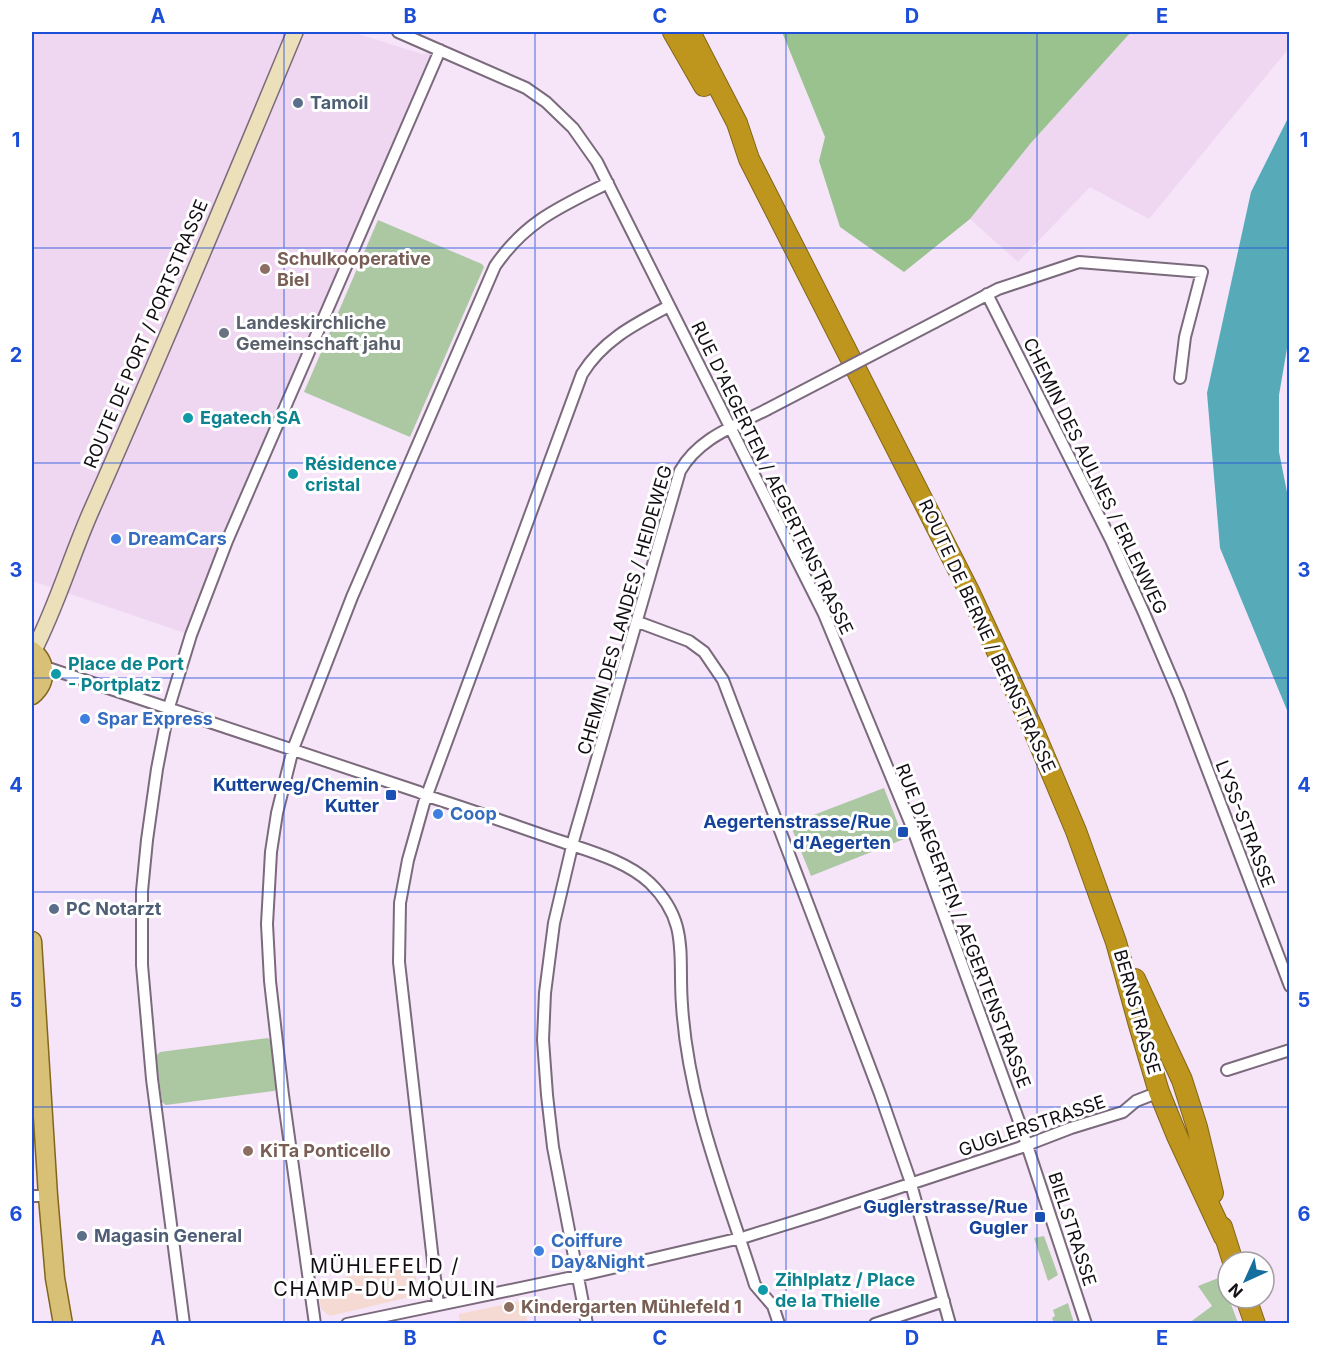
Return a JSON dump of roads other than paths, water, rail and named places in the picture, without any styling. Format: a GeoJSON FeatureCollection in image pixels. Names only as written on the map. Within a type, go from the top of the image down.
{"type":"FeatureCollection","features":[{"type":"Feature","properties":{"kind":"highway"},"geometry":{"type":"LineString","coordinates":[[673,32],[728,130],[749,159]]}},
{"type":"Feature","properties":{"kind":"highway"},"geometry":{"type":"LineString","coordinates":[[690,32],[736,123],[749,159]]}},
{"type":"Feature","properties":{"kind":"highway","name":"ROUTE DE BERNE / BERNSTRASSE"},"geometry":{"type":"LineString","coordinates":[[749,159],[1005,665],[1076,831],[1116,942]]}},
{"type":"Feature","properties":{"kind":"highway","name":"BERNSTRASSE"},"geometry":{"type":"LineString","coordinates":[[1116,942],[1135,1014],[1160,1092],[1181,1146],[1229,1250]]}},
{"type":"Feature","properties":{"kind":"highway","name":"BERNSTRASSE"},"geometry":{"type":"LineString","coordinates":[[1116,942],[1140,987],[1182,1080],[1197,1127],[1224,1237]]}},
{"type":"Feature","properties":{"kind":"highway"},"geometry":{"type":"LineString","coordinates":[[1160,1092],[1179,1105],[1197,1127]]}},
{"type":"Feature","properties":{"kind":"main road","name":"ROUTE DE PORT / PORTSTRASSE"},"geometry":{"type":"LineString","coordinates":[[32,651],[42,635],[77,542],[194,273],[295,32]]}},
{"type":"Feature","properties":{"kind":"main road"},"geometry":{"type":"LineString","coordinates":[[32,651],[38,657],[44,670],[42,683],[32,695]]}},
{"type":"Feature","properties":{"kind":"main road"},"geometry":{"type":"LineString","coordinates":[[32,941],[40,1196],[63,1323]]}},
{"type":"Feature","properties":{"kind":"street","name":"RUE D'AEGERTEN / AEGERTENSTRASSE"},"geometry":{"type":"LineString","coordinates":[[398,32],[526,88],[546,102],[573,128],[586,145],[608,183],[824,614],[912,827],[1027,1145]]}},
{"type":"Feature","properties":{"kind":"street"},"geometry":{"type":"LineString","coordinates":[[184,1323],[152,1079],[141,954],[142,891],[147,840],[169,707],[191,635],[227,541],[440,50]]}},
{"type":"Feature","properties":{"kind":"street"},"geometry":{"type":"LineString","coordinates":[[315,1323],[275,1032],[268,936],[271,852],[277,813],[293,749],[352,597],[495,266],[513,243],[540,219],[608,183]]}},
{"type":"Feature","properties":{"kind":"street","name":"CHEMIN DES LANDES / HEIDEWEG"},"geometry":{"type":"LineString","coordinates":[[587,1323],[553,1147],[546,1095],[543,1040],[544,993],[554,924],[573,845],[680,471],[693,452],[702,444],[730,428],[987,294],[1011,283],[1079,262],[1202,272],[1185,337],[1180,378]]}},
{"type":"Feature","properties":{"kind":"street","name":"CHEMIN DES AULNES / ERLENWEG"},"geometry":{"type":"LineString","coordinates":[[987,294],[1111,540],[1170,675]]}},
{"type":"Feature","properties":{"kind":"street"},"geometry":{"type":"LineString","coordinates":[[438,1305],[399,962],[398,925],[414,833],[582,374],[595,356],[612,339],[669,306]]}},
{"type":"Feature","properties":{"kind":"street"},"geometry":{"type":"LineString","coordinates":[[638,622],[689,641],[704,652],[723,680],[880,1094],[911,1184],[950,1323]]}},
{"type":"Feature","properties":{"kind":"street"},"geometry":{"type":"LineString","coordinates":[[44,670],[51,669],[169,707],[427,796],[510,822],[628,867],[639,874],[658,892],[673,915],[681,942],[682,1005],[690,1075],[702,1123],[755,1285],[773,1306],[779,1323]]}},
{"type":"Feature","properties":{"kind":"street","name":"LYSS-STRASSE"},"geometry":{"type":"LineString","coordinates":[[1170,675],[1290,986]]}},
{"type":"Feature","properties":{"kind":"street"},"geometry":{"type":"LineString","coordinates":[[1227,1070],[1290,1050]]}},
{"type":"Feature","properties":{"kind":"street","name":"GUGLERSTRASSE"},"geometry":{"type":"LineString","coordinates":[[347,1323],[578,1276],[740,1238],[911,1184],[1122,1112],[1136,1101],[1160,1092]]}},
{"type":"Feature","properties":{"kind":"street","name":"BIELSTRASSE"},"geometry":{"type":"LineString","coordinates":[[1027,1145],[1086,1323]]}},
{"type":"Feature","properties":{"kind":"street"},"geometry":{"type":"LineString","coordinates":[[875,1323],[944,1301]]}},
{"type":"Feature","properties":{"kind":"water"},"geometry":{"type":"Polygon","coordinates":[[[1289,116],[1290,331],[1279,395],[1279,452],[1290,507],[1289,715],[1220,548],[1207,393],[1251,192],[1289,116]]]}},
{"type":"Feature","properties":{"kind":"place","name":"Tamoil"},"geometry":{"type":"Point","coordinates":[298,103]}},
{"type":"Feature","properties":{"kind":"place","name":"Schulkooperative Biel"},"geometry":{"type":"Point","coordinates":[265,269]}},
{"type":"Feature","properties":{"kind":"place","name":"Landeskirchliche Gemeinschaft jahu"},"geometry":{"type":"Point","coordinates":[224,333]}},
{"type":"Feature","properties":{"kind":"place","name":"Egatech SA"},"geometry":{"type":"Point","coordinates":[188,418]}},
{"type":"Feature","properties":{"kind":"place","name":"Résidence cristal"},"geometry":{"type":"Point","coordinates":[293,474]}},
{"type":"Feature","properties":{"kind":"place","name":"DreamCars"},"geometry":{"type":"Point","coordinates":[116,539]}},
{"type":"Feature","properties":{"kind":"place","name":"Place de Port - Portplatz"},"geometry":{"type":"Point","coordinates":[56,674]}},
{"type":"Feature","properties":{"kind":"place","name":"Spar Express"},"geometry":{"type":"Point","coordinates":[85,719]}},
{"type":"Feature","properties":{"kind":"place","name":"Kutterweg/Chemin Kutter"},"geometry":{"type":"Point","coordinates":[391,795]}},
{"type":"Feature","properties":{"kind":"place","name":"Coop"},"geometry":{"type":"Point","coordinates":[438,814]}},
{"type":"Feature","properties":{"kind":"place","name":"Aegertenstrasse/Rue d'Aegerten"},"geometry":{"type":"Point","coordinates":[903,832]}},
{"type":"Feature","properties":{"kind":"place","name":"PC Notarzt"},"geometry":{"type":"Point","coordinates":[54,909]}},
{"type":"Feature","properties":{"kind":"place","name":"KiTa Ponticello"},"geometry":{"type":"Point","coordinates":[248,1151]}},
{"type":"Feature","properties":{"kind":"place","name":"Guglerstrasse/Rue Gugler"},"geometry":{"type":"Point","coordinates":[1040,1217]}},
{"type":"Feature","properties":{"kind":"place","name":"Magasin General"},"geometry":{"type":"Point","coordinates":[82,1236]}},
{"type":"Feature","properties":{"kind":"place","name":"Coiffure Day&Night"},"geometry":{"type":"Point","coordinates":[539,1251]}},
{"type":"Feature","properties":{"kind":"place","name":"Zihlplatz / Place de la Thielle"},"geometry":{"type":"Point","coordinates":[763,1290]}},
{"type":"Feature","properties":{"kind":"place","name":"Kindergarten Mühlefeld 1"},"geometry":{"type":"Point","coordinates":[509,1307]}},
{"type":"Feature","properties":{"kind":"district","name":"MÜHLEFELD / CHAMP-DU-MOULIN"},"geometry":{"type":"Point","coordinates":[385,1278]}}]}
